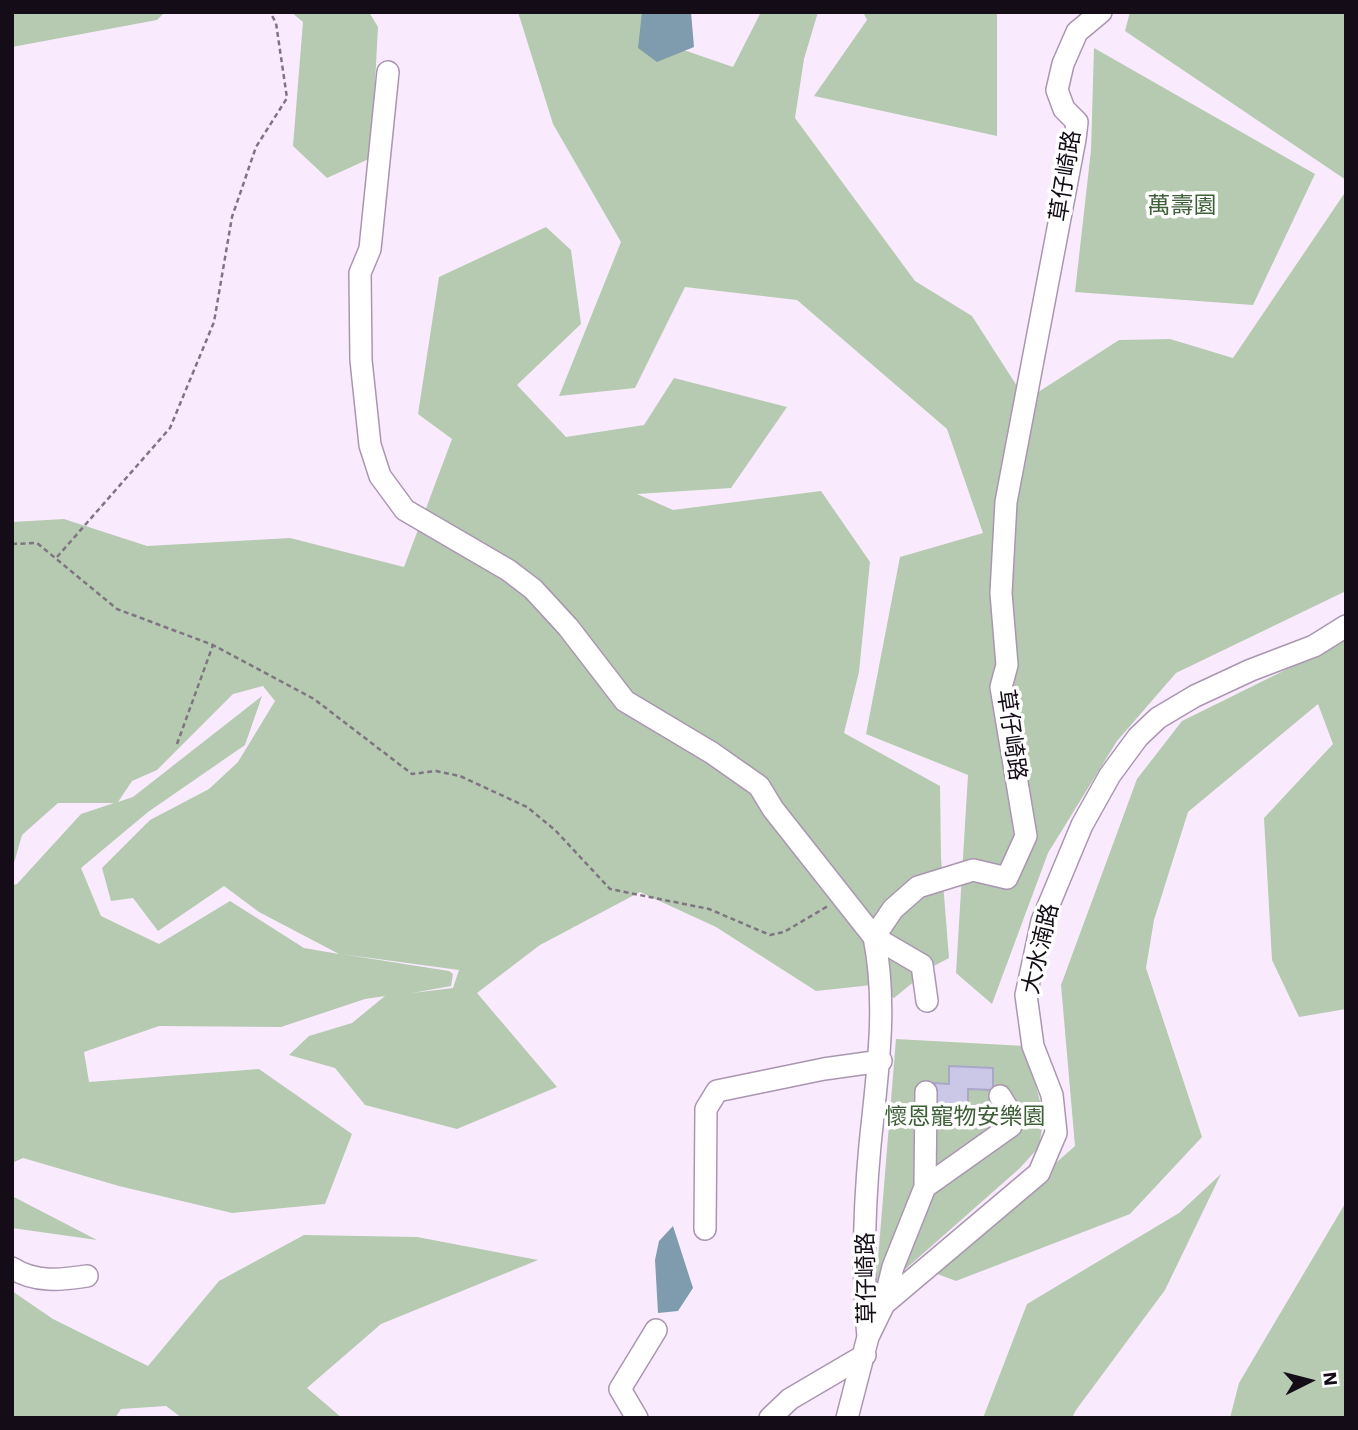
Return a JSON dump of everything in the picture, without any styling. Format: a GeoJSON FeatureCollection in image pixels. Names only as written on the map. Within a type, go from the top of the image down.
{"type":"FeatureCollection","features":[{"type":"Feature","properties":{"kind":"street","name":"草仔崎路"},"geometry":{"type":"LineString","coordinates":[[866,1346],[864,1254],[870,1146],[881,1061],[879,962],[874,937],[893,909],[918,887],[973,870],[1007,878],[1026,836],[1001,687],[1007,665],[1001,593],[1006,502],[1077,122],[1064,109],[1057,90],[1063,64],[1077,32],[1101,12]]}},
{"type":"Feature","properties":{"kind":"street"},"geometry":{"type":"LineString","coordinates":[[388,72],[370,249],[360,272],[361,360],[370,445],[380,477],[405,510],[508,570],[533,589],[568,627],[625,701],[712,753],[759,786],[773,809],[874,937],[922,965],[926,1000]]}},
{"type":"Feature","properties":{"kind":"street","name":"大水湳路"},"geometry":{"type":"LineString","coordinates":[[847,1418],[866,1346],[884,1304],[1040,1173],[1056,1132],[1052,1095],[1033,1046],[1026,995],[1042,921],[1082,825],[1110,775],[1138,737],[1157,718],[1195,696],[1251,670],[1314,646],[1346,626]]}},
{"type":"Feature","properties":{"kind":"street"},"geometry":{"type":"LineString","coordinates":[[705,1229],[706,1109],[717,1091],[824,1069],[881,1061]]}},
{"type":"Feature","properties":{"kind":"street"},"geometry":{"type":"LineString","coordinates":[[884,1304],[893,1268],[925,1187],[926,1092]]}},
{"type":"Feature","properties":{"kind":"street"},"geometry":{"type":"LineString","coordinates":[[925,1187],[1011,1126],[1013,1117],[1000,1096]]}},
{"type":"Feature","properties":{"kind":"street"},"geometry":{"type":"LineString","coordinates":[[12,1268],[24,1276],[55,1281],[87,1276]]}},
{"type":"Feature","properties":{"kind":"street"},"geometry":{"type":"LineString","coordinates":[[637,1418],[620,1389],[656,1330]]}},
{"type":"Feature","properties":{"kind":"street"},"geometry":{"type":"LineString","coordinates":[[770,1418],[790,1399],[866,1346]]}},
{"type":"Feature","properties":{"kind":"path"},"geometry":{"type":"LineString","coordinates":[[56,558],[170,428],[214,322],[232,218],[256,147],[287,98],[276,23],[270,12]]}},
{"type":"Feature","properties":{"kind":"path"},"geometry":{"type":"LineString","coordinates":[[12,544],[37,543],[117,609],[213,645],[314,699],[412,774],[436,771],[460,776],[527,807],[555,830],[610,889],[709,909],[770,934],[784,932],[844,898]]}},
{"type":"Feature","properties":{"kind":"path"},"geometry":{"type":"LineString","coordinates":[[177,744],[213,645]]}},
{"type":"Feature","properties":{"kind":"green space"},"geometry":{"type":"Polygon","coordinates":[[[12,12],[165,12],[157,20],[12,47],[12,12]]]}},
{"type":"Feature","properties":{"kind":"green space"},"geometry":{"type":"Polygon","coordinates":[[[291,12],[369,12],[378,27],[371,158],[327,178],[293,146],[303,22],[291,12]]]}},
{"type":"Feature","properties":{"kind":"green space"},"geometry":{"type":"Polygon","coordinates":[[[518,12],[647,12],[675,47],[733,67],[761,12],[818,12],[804,59],[795,118],[915,281],[972,316],[1026,400],[1119,340],[1170,339],[1233,358],[1346,191],[1346,591],[1176,673],[1117,741],[1048,853],[992,1004],[956,973],[968,775],[866,734],[900,557],[983,533],[947,429],[797,300],[685,287],[635,388],[559,396],[621,242],[553,124],[518,12]]]}},
{"type":"Feature","properties":{"kind":"green space"},"geometry":{"type":"Polygon","coordinates":[[[863,12],[997,12],[997,136],[814,96],[867,20],[863,12]]]}},
{"type":"Feature","properties":{"kind":"green space"},"geometry":{"type":"Polygon","coordinates":[[[1130,12],[1346,12],[1346,180],[1125,31],[1130,12]]]}},
{"type":"Feature","properties":{"kind":"green space","name":"萬壽園"},"geometry":{"type":"Polygon","coordinates":[[[1094,48],[1315,174],[1253,305],[1075,292],[1091,150],[1094,48]]]}},
{"type":"Feature","properties":{"kind":"green space"},"geometry":{"type":"Polygon","coordinates":[[[546,227],[571,250],[581,324],[517,385],[566,437],[644,425],[674,378],[787,407],[731,488],[637,494],[673,510],[821,491],[870,562],[859,672],[844,733],[940,786],[941,857],[949,958],[932,967],[894,998],[872,985],[816,991],[716,927],[640,892],[540,945],[477,993],[557,1087],[457,1129],[365,1105],[335,1068],[289,1055],[309,1036],[352,1023],[385,996],[365,999],[281,1027],[159,1026],[84,1052],[89,1082],[259,1069],[352,1134],[325,1204],[232,1213],[119,1186],[23,1158],[12,1163],[12,885],[17,884],[81,814],[114,803],[58,803],[22,835],[12,870],[12,522],[64,519],[147,546],[290,538],[404,567],[452,439],[418,414],[439,277],[546,227]],[[263,686],[233,694],[157,770],[132,781],[118,802],[133,797],[262,696],[245,745],[148,812],[81,868],[101,916],[159,944],[230,901],[304,948],[339,954],[259,912],[224,886],[158,931],[133,898],[111,901],[102,868],[150,820],[209,789],[238,762],[275,701],[263,686]],[[341,954],[449,971],[453,974],[451,986],[412,993],[453,988],[459,970],[341,954]]]}},
{"type":"Feature","properties":{"kind":"green space"},"geometry":{"type":"Polygon","coordinates":[[[1346,640],[1346,1009],[1299,1017],[1272,960],[1264,818],[1333,744],[1318,704],[1188,812],[1154,920],[1146,968],[1202,1137],[1130,1214],[956,1281],[932,1272],[1075,1146],[1061,985],[1137,779],[1182,721],[1346,640]]]}},
{"type":"Feature","properties":{"kind":"green space","name":"懷恩寵物安樂園"},"geometry":{"type":"Polygon","coordinates":[[[896,1039],[1025,1046],[1044,1116],[1039,1147],[1020,1168],[875,1296],[896,1039]]]}},
{"type":"Feature","properties":{"kind":"green space"},"geometry":{"type":"Polygon","coordinates":[[[1221,1174],[1165,1290],[1072,1418],[983,1418],[1027,1304],[1179,1213],[1221,1174]]]}},
{"type":"Feature","properties":{"kind":"green space"},"geometry":{"type":"Polygon","coordinates":[[[12,1196],[97,1240],[12,1228],[12,1196]]]}},
{"type":"Feature","properties":{"kind":"green space"},"geometry":{"type":"Polygon","coordinates":[[[1346,1202],[1346,1418],[1230,1418],[1239,1383],[1346,1202]]]}},
{"type":"Feature","properties":{"kind":"green space"},"geometry":{"type":"Polygon","coordinates":[[[304,1235],[417,1237],[538,1260],[381,1324],[307,1388],[342,1418],[182,1418],[166,1406],[121,1409],[115,1418],[12,1418],[12,1291],[53,1319],[148,1366],[219,1281],[304,1235]]]}},
{"type":"Feature","properties":{"kind":"water"},"geometry":{"type":"Polygon","coordinates":[[[642,12],[691,12],[694,47],[657,62],[638,48],[642,12]]]}},
{"type":"Feature","properties":{"kind":"water"},"geometry":{"type":"Polygon","coordinates":[[[673,1226],[693,1288],[678,1311],[658,1313],[655,1260],[659,1241],[673,1226]]]}},
{"type":"Feature","properties":{"kind":"building"},"geometry":{"type":"Polygon","coordinates":[[[949,1066],[993,1068],[993,1090],[968,1089],[968,1109],[932,1107],[933,1083],[949,1084],[949,1066]]]}}]}
